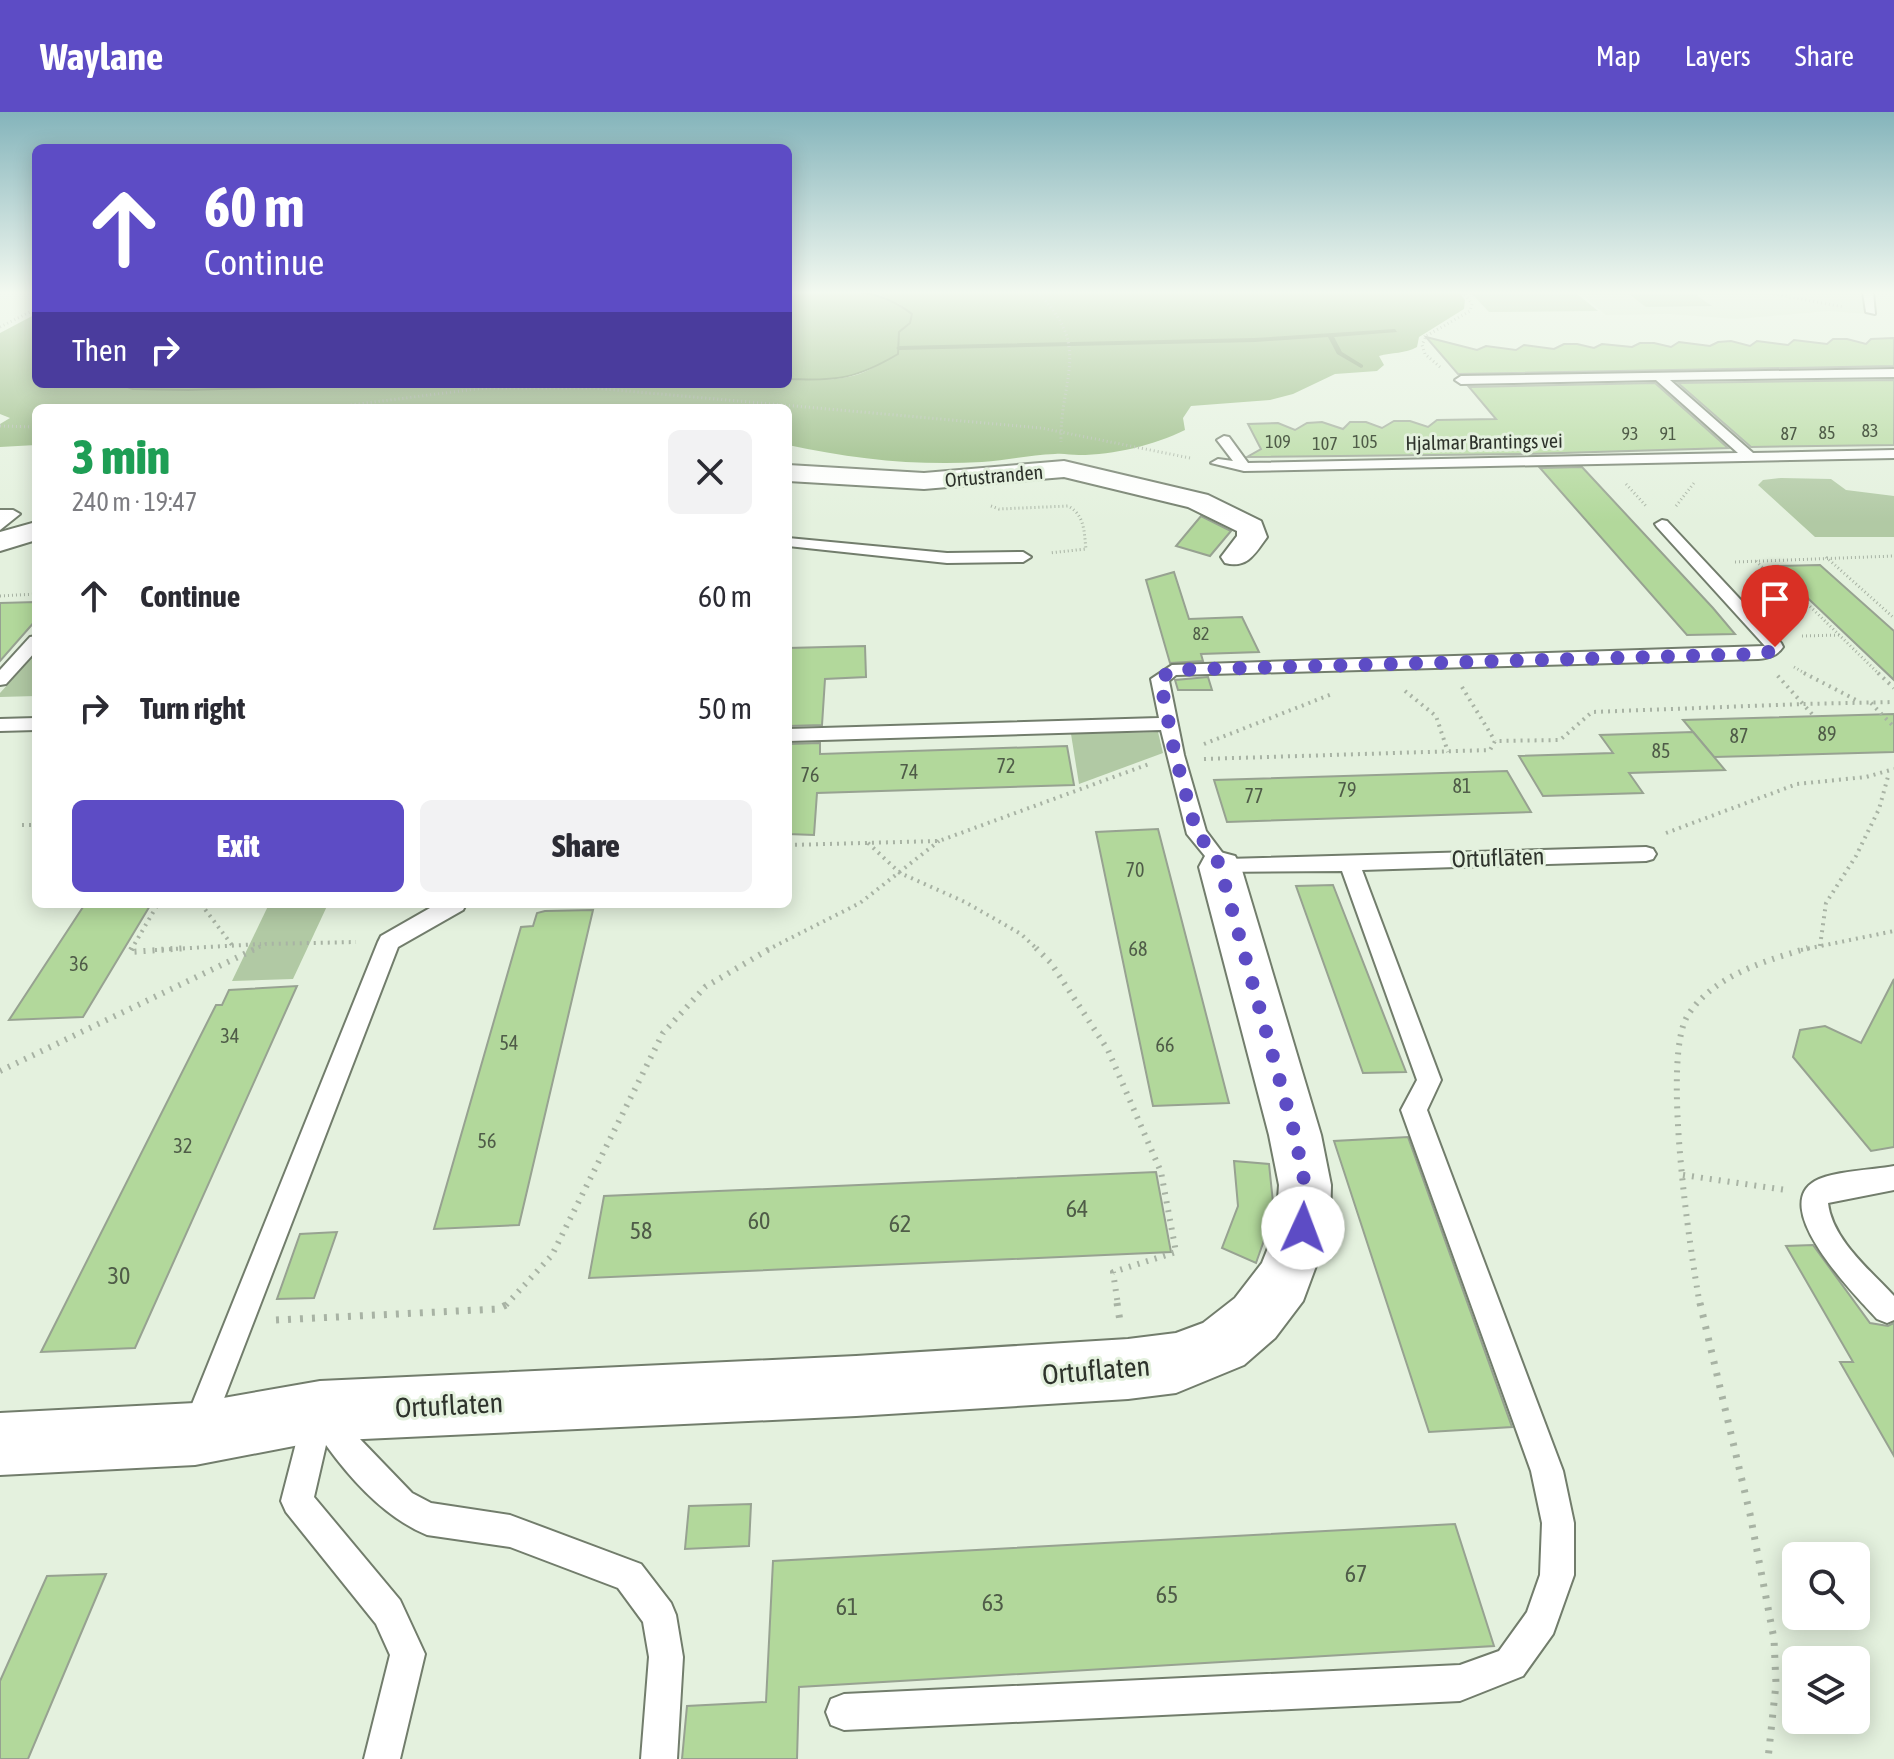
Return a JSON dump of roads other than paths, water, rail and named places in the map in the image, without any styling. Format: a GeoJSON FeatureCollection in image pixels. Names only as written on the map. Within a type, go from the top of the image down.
{"type":"FeatureCollection","features":[{"type":"Feature","properties":{"kind":"street","name":"Ortustranden"},"geometry":{"type":"LineString","coordinates":[[792,473],[897,481],[1064,469],[1198,501],[1247,524],[1251,527],[1252,537],[1236,557]]}},
{"type":"Feature","properties":{"kind":"street"},"geometry":{"type":"LineString","coordinates":[[0,542],[32,532]]}},
{"type":"Feature","properties":{"kind":"street","name":"Ortuflaten"},"geometry":{"type":"LineString","coordinates":[[0,1444],[195,1434],[320,1411],[856,1386],[1128,1369],[1176,1363],[1223,1344],[1255,1318],[1283,1281],[1303,1228],[1305,1185],[1295,1135],[1220,867]]}},
{"type":"Feature","properties":{"kind":"lane"},"geometry":{"type":"LineString","coordinates":[[1461,380],[1894,373]]}},
{"type":"Feature","properties":{"kind":"lane"},"geometry":{"type":"LineString","coordinates":[[1659,377],[1750,457]]}},
{"type":"Feature","properties":{"kind":"lane"},"geometry":{"type":"LineString","coordinates":[[1224,440],[1244,467]]}},
{"type":"Feature","properties":{"kind":"lane"},"geometry":{"type":"LineString","coordinates":[[1878,454],[1894,467]]}},
{"type":"Feature","properties":{"kind":"lane","name":"Hjalmar Brantings vei"},"geometry":{"type":"LineString","coordinates":[[1218,463],[1244,467],[1894,454]]}},
{"type":"Feature","properties":{"kind":"lane"},"geometry":{"type":"LineString","coordinates":[[0,514],[13,514],[0,526]]}},
{"type":"Feature","properties":{"kind":"lane"},"geometry":{"type":"LineString","coordinates":[[1220,867],[1214,853],[1197,834],[1168,724],[1160,679],[1172,670],[1758,654],[1767,653],[1775,647],[1662,524]]}},
{"type":"Feature","properties":{"kind":"lane"},"geometry":{"type":"LineString","coordinates":[[792,542],[947,558],[1023,557]]}},
{"type":"Feature","properties":{"kind":"lane"},"geometry":{"type":"LineString","coordinates":[[0,680],[32,645]]}},
{"type":"Feature","properties":{"kind":"lane"},"geometry":{"type":"LineString","coordinates":[[2,728],[32,724]]}},
{"type":"Feature","properties":{"kind":"lane"},"geometry":{"type":"LineString","coordinates":[[792,735],[1168,724]]}},
{"type":"Feature","properties":{"kind":"lane","name":"Ortuflaten"},"geometry":{"type":"LineString","coordinates":[[1220,867],[1646,854]]}},
{"type":"Feature","properties":{"kind":"lane"},"geometry":{"type":"LineString","coordinates":[[844,1712],[1460,1683],[1511,1664],[1541,1622],[1557,1575],[1558,1523],[1547,1471],[1414,1110],[1429,1080],[1349,862]]}},
{"type":"Feature","properties":{"kind":"lane"},"geometry":{"type":"LineString","coordinates":[[195,1434],[389,942],[448,908]]}},
{"type":"Feature","properties":{"kind":"lane"},"geometry":{"type":"LineString","coordinates":[[1887,1309],[1835,1249],[1813,1211],[1814,1198],[1824,1190],[1894,1178]]}},
{"type":"Feature","properties":{"kind":"lane"},"geometry":{"type":"LineString","coordinates":[[320,1411],[297,1501],[388,1612],[408,1654],[382,1759]]}},
{"type":"Feature","properties":{"kind":"lane"},"geometry":{"type":"LineString","coordinates":[[320,1411],[348,1449],[401,1504],[427,1519],[510,1531],[629,1576],[659,1615],[666,1657],[659,1759]]}}]}
